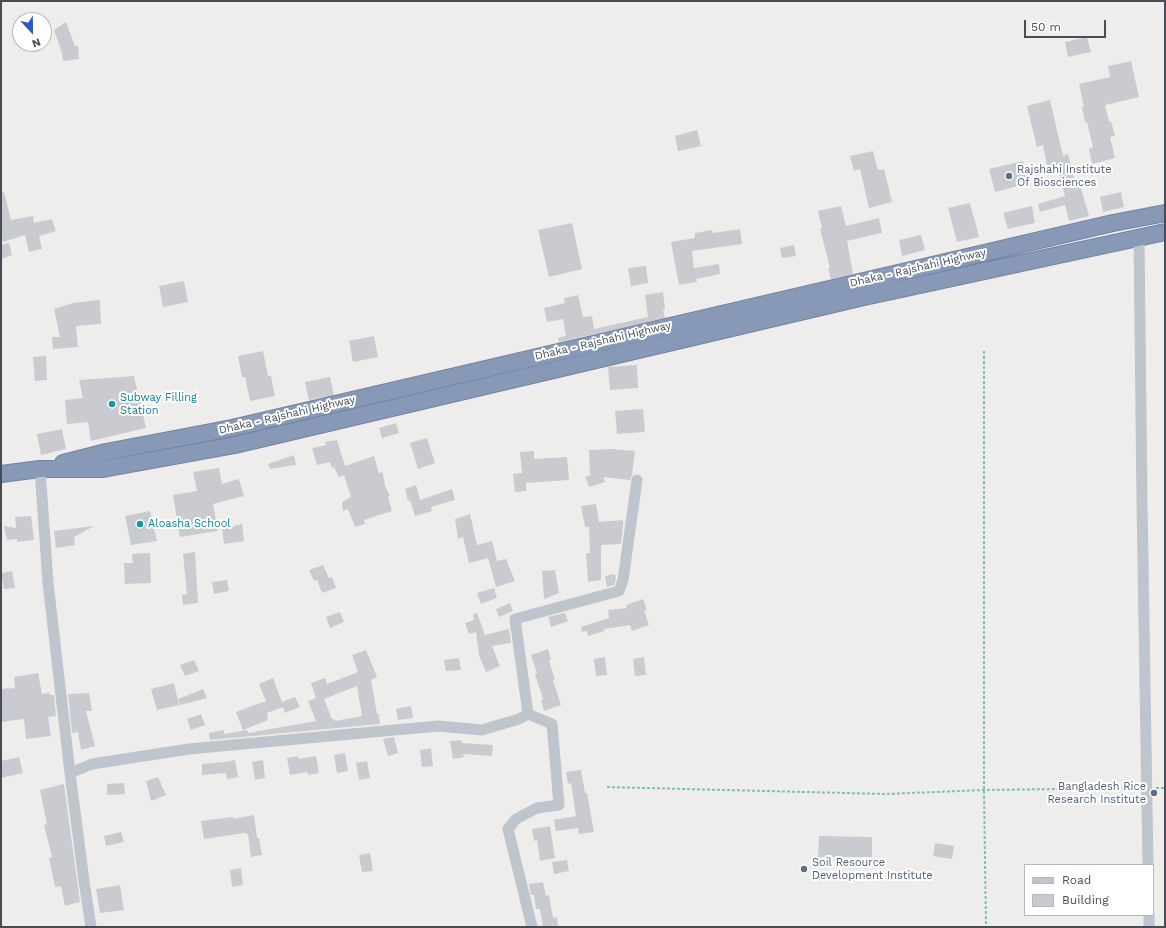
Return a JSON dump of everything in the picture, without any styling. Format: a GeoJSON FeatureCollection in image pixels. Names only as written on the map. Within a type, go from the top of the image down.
{"type":"FeatureCollection","features":[{"type":"Feature","properties":{"kind":"highway","name":"Dhaka - Rajshahi Highway"},"geometry":{"type":"LineString","coordinates":[[1,474],[40,469],[106,452],[232,428],[1105,225],[1165,213]]}},
{"type":"Feature","properties":{"kind":"highway","name":"Dhaka - Rajshahi Highway"},"geometry":{"type":"LineString","coordinates":[[40,469],[103,469],[235,445],[864,297],[1165,232]]}},
{"type":"Feature","properties":{"kind":"street"},"geometry":{"type":"LineString","coordinates":[[1139,238],[1148,864]]}},
{"type":"Feature","properties":{"kind":"street"},"geometry":{"type":"LineString","coordinates":[[40,469],[48,583],[70,773],[84,881],[92,927]]}},
{"type":"Feature","properties":{"kind":"street"},"geometry":{"type":"LineString","coordinates":[[528,714],[515,619],[619,591],[623,580],[638,480]]}},
{"type":"Feature","properties":{"kind":"street"},"geometry":{"type":"LineString","coordinates":[[70,773],[92,764],[189,749],[438,726],[482,730],[519,719],[528,714]]}},
{"type":"Feature","properties":{"kind":"street"},"geometry":{"type":"LineString","coordinates":[[528,714],[552,724],[559,805],[537,808],[516,819],[508,829],[532,927]]}},
{"type":"Feature","properties":{"kind":"street"},"geometry":{"type":"LineString","coordinates":[[1149,916],[1149,927]]}},
{"type":"Feature","properties":{"kind":"path"},"geometry":{"type":"LineString","coordinates":[[984,351],[984,790],[986,927]]}},
{"type":"Feature","properties":{"kind":"path"},"geometry":{"type":"LineString","coordinates":[[607,787],[886,794],[984,790],[1165,788]]}},
{"type":"Feature","properties":{"kind":"building"},"geometry":{"type":"Polygon","coordinates":[[[66,22],[75,46],[78,46],[79,59],[63,61],[62,53],[54,30],[66,22]]]}},
{"type":"Feature","properties":{"kind":"building"},"geometry":{"type":"Polygon","coordinates":[[[1087,37],[1091,52],[1068,57],[1065,42],[1087,37]]]}},
{"type":"Feature","properties":{"kind":"building"},"geometry":{"type":"Polygon","coordinates":[[[1131,61],[1139,97],[1105,105],[1109,122],[1111,121],[1115,136],[1110,137],[1115,158],[1092,164],[1089,149],[1093,147],[1087,122],[1085,122],[1082,107],[1084,107],[1079,84],[1110,77],[1108,66],[1131,61]]]}},
{"type":"Feature","properties":{"kind":"building"},"geometry":{"type":"Polygon","coordinates":[[[1050,100],[1063,156],[1068,154],[1075,182],[1079,181],[1089,216],[1069,221],[1065,205],[1040,212],[1038,204],[1065,196],[1059,172],[1049,175],[1043,145],[1037,147],[1027,106],[1050,100]]]}},
{"type":"Feature","properties":{"kind":"building"},"geometry":{"type":"Polygon","coordinates":[[[697,130],[701,146],[678,151],[675,136],[697,130]]]}},
{"type":"Feature","properties":{"kind":"building"},"geometry":{"type":"Polygon","coordinates":[[[873,151],[878,170],[884,169],[892,202],[869,208],[860,169],[854,171],[850,156],[873,151]]]}},
{"type":"Feature","properties":{"kind":"building","name":"Rajshahi Institute Of Biosciences"},"geometry":{"type":"Polygon","coordinates":[[[1023,161],[1029,183],[995,192],[989,169],[1023,161]]]}},
{"type":"Feature","properties":{"kind":"building"},"geometry":{"type":"Polygon","coordinates":[[[4,192],[11,220],[33,216],[34,223],[52,219],[56,231],[39,236],[42,249],[29,252],[25,235],[3,242],[1,233],[1,193],[4,192]]]}},
{"type":"Feature","properties":{"kind":"building"},"geometry":{"type":"Polygon","coordinates":[[[1121,192],[1124,207],[1103,212],[1100,197],[1121,192]]]}},
{"type":"Feature","properties":{"kind":"building"},"geometry":{"type":"Polygon","coordinates":[[[970,203],[979,237],[957,242],[948,208],[970,203]]]}},
{"type":"Feature","properties":{"kind":"building"},"geometry":{"type":"Polygon","coordinates":[[[841,206],[846,226],[879,218],[882,233],[847,241],[853,274],[831,279],[828,268],[830,268],[820,229],[822,228],[818,211],[841,206]]]}},
{"type":"Feature","properties":{"kind":"building"},"geometry":{"type":"Polygon","coordinates":[[[1032,206],[1035,223],[1008,229],[1003,213],[1032,206]]]}},
{"type":"Feature","properties":{"kind":"building"},"geometry":{"type":"Polygon","coordinates":[[[572,223],[582,269],[549,277],[538,230],[572,223]]]}},
{"type":"Feature","properties":{"kind":"building"},"geometry":{"type":"Polygon","coordinates":[[[740,229],[742,244],[692,251],[694,268],[719,264],[720,274],[696,279],[697,282],[679,285],[671,242],[695,238],[695,233],[712,230],[713,233],[740,229]]]}},
{"type":"Feature","properties":{"kind":"building"},"geometry":{"type":"Polygon","coordinates":[[[921,235],[925,250],[902,256],[899,240],[921,235]]]}},
{"type":"Feature","properties":{"kind":"building"},"geometry":{"type":"Polygon","coordinates":[[[9,243],[12,255],[1,259],[1,245],[9,243]]]}},
{"type":"Feature","properties":{"kind":"building"},"geometry":{"type":"Polygon","coordinates":[[[794,245],[796,256],[782,258],[780,248],[794,245]]]}},
{"type":"Feature","properties":{"kind":"building"},"geometry":{"type":"Polygon","coordinates":[[[646,266],[648,283],[631,286],[628,268],[646,266]]]}},
{"type":"Feature","properties":{"kind":"building"},"geometry":{"type":"Polygon","coordinates":[[[184,281],[188,302],[163,307],[159,286],[184,281]]]}},
{"type":"Feature","properties":{"kind":"building"},"geometry":{"type":"Polygon","coordinates":[[[663,292],[665,309],[663,310],[665,318],[559,342],[558,338],[566,336],[563,319],[547,322],[544,308],[565,303],[564,298],[578,295],[583,317],[592,316],[594,329],[648,317],[645,295],[663,292]]]}},
{"type":"Feature","properties":{"kind":"building"},"geometry":{"type":"Polygon","coordinates":[[[100,300],[101,324],[76,326],[78,347],[53,349],[52,337],[60,337],[54,309],[73,303],[100,300]]]}},
{"type":"Feature","properties":{"kind":"building"},"geometry":{"type":"Polygon","coordinates":[[[374,336],[378,357],[353,362],[349,341],[374,336]]]}},
{"type":"Feature","properties":{"kind":"building"},"geometry":{"type":"Polygon","coordinates":[[[263,351],[268,376],[271,376],[275,396],[250,401],[245,377],[242,377],[238,356],[263,351]]]}},
{"type":"Feature","properties":{"kind":"building"},"geometry":{"type":"Polygon","coordinates":[[[46,356],[47,380],[35,381],[33,357],[46,356]]]}},
{"type":"Feature","properties":{"kind":"building"},"geometry":{"type":"Polygon","coordinates":[[[637,365],[638,388],[610,390],[608,367],[637,365]]]}},
{"type":"Feature","properties":{"kind":"building","name":"Subway Filling Station"},"geometry":{"type":"Polygon","coordinates":[[[134,376],[146,428],[91,441],[88,422],[67,424],[65,400],[83,398],[79,380],[134,376]]]}},
{"type":"Feature","properties":{"kind":"building"},"geometry":{"type":"Polygon","coordinates":[[[330,377],[334,395],[309,400],[305,382],[330,377]]]}},
{"type":"Feature","properties":{"kind":"building"},"geometry":{"type":"Polygon","coordinates":[[[643,409],[645,432],[617,434],[615,411],[643,409]]]}},
{"type":"Feature","properties":{"kind":"building"},"geometry":{"type":"Polygon","coordinates":[[[396,423],[399,433],[382,438],[379,428],[396,423]]]}},
{"type":"Feature","properties":{"kind":"building"},"geometry":{"type":"Polygon","coordinates":[[[62,429],[66,449],[41,455],[37,434],[62,429]]]}},
{"type":"Feature","properties":{"kind":"building"},"geometry":{"type":"Polygon","coordinates":[[[427,438],[435,463],[418,469],[410,443],[427,438]]]}},
{"type":"Feature","properties":{"kind":"building"},"geometry":{"type":"Polygon","coordinates":[[[337,440],[345,466],[374,456],[379,473],[382,472],[384,483],[390,496],[388,497],[392,511],[364,520],[365,524],[355,527],[348,509],[343,511],[342,502],[351,497],[344,475],[339,477],[334,467],[332,468],[330,462],[317,465],[312,448],[326,445],[325,442],[337,440]]]}},
{"type":"Feature","properties":{"kind":"building"},"geometry":{"type":"Polygon","coordinates":[[[611,449],[635,451],[630,480],[604,477],[605,482],[589,487],[585,477],[590,475],[589,450],[611,449]]]}},
{"type":"Feature","properties":{"kind":"building"},"geometry":{"type":"Polygon","coordinates":[[[534,451],[534,459],[567,457],[569,480],[526,483],[526,491],[515,492],[513,474],[522,473],[520,452],[534,451]]]}},
{"type":"Feature","properties":{"kind":"building"},"geometry":{"type":"Polygon","coordinates":[[[294,455],[296,465],[270,469],[268,464],[294,455]]]}},
{"type":"Feature","properties":{"kind":"building"},"geometry":{"type":"Polygon","coordinates":[[[219,468],[222,484],[239,479],[244,496],[213,504],[218,531],[180,537],[173,495],[197,491],[193,472],[219,468]]]}},
{"type":"Feature","properties":{"kind":"building"},"geometry":{"type":"Polygon","coordinates":[[[416,485],[420,500],[452,489],[455,500],[431,507],[432,511],[415,516],[410,500],[408,501],[405,489],[416,485]]]}},
{"type":"Feature","properties":{"kind":"building"},"geometry":{"type":"Polygon","coordinates":[[[596,504],[599,522],[623,520],[623,526],[621,544],[601,545],[601,580],[588,582],[586,553],[590,553],[589,527],[585,527],[581,506],[596,504]]]}},
{"type":"Feature","properties":{"kind":"building","name":"Aloasha School"},"geometry":{"type":"Polygon","coordinates":[[[150,511],[157,541],[131,545],[125,516],[150,511]]]}},
{"type":"Feature","properties":{"kind":"building"},"geometry":{"type":"Polygon","coordinates":[[[470,514],[477,545],[492,541],[497,561],[506,559],[515,581],[496,587],[488,558],[469,563],[463,537],[458,539],[455,519],[470,514]]]}},
{"type":"Feature","properties":{"kind":"building"},"geometry":{"type":"Polygon","coordinates":[[[31,516],[34,540],[17,542],[17,539],[7,540],[4,526],[16,528],[15,517],[31,516]]]}},
{"type":"Feature","properties":{"kind":"building"},"geometry":{"type":"Polygon","coordinates":[[[242,524],[244,541],[224,544],[222,529],[242,524]]]}},
{"type":"Feature","properties":{"kind":"building"},"geometry":{"type":"Polygon","coordinates":[[[94,526],[74,537],[75,545],[56,548],[54,531],[94,526]]]}},
{"type":"Feature","properties":{"kind":"building"},"geometry":{"type":"Polygon","coordinates":[[[195,552],[198,603],[183,605],[182,595],[187,594],[183,554],[195,552]]]}},
{"type":"Feature","properties":{"kind":"building"},"geometry":{"type":"Polygon","coordinates":[[[150,553],[151,583],[125,584],[124,563],[133,563],[132,554],[150,553]]]}},
{"type":"Feature","properties":{"kind":"building"},"geometry":{"type":"Polygon","coordinates":[[[323,565],[329,578],[332,577],[336,588],[322,593],[317,580],[314,581],[309,570],[323,565]]]}},
{"type":"Feature","properties":{"kind":"building"},"geometry":{"type":"Polygon","coordinates":[[[555,570],[559,593],[544,599],[542,571],[555,570]]]}},
{"type":"Feature","properties":{"kind":"building"},"geometry":{"type":"Polygon","coordinates":[[[12,571],[15,588],[4,589],[1,573],[12,571]]]}},
{"type":"Feature","properties":{"kind":"building"},"geometry":{"type":"Polygon","coordinates":[[[615,574],[616,579],[614,585],[607,587],[605,576],[615,574]]]}},
{"type":"Feature","properties":{"kind":"building"},"geometry":{"type":"Polygon","coordinates":[[[227,580],[229,591],[214,594],[212,582],[227,580]]]}},
{"type":"Feature","properties":{"kind":"building"},"geometry":{"type":"Polygon","coordinates":[[[494,588],[497,598],[481,604],[477,593],[494,588]]]}},
{"type":"Feature","properties":{"kind":"building"},"geometry":{"type":"Polygon","coordinates":[[[643,599],[647,610],[644,610],[649,625],[632,631],[630,625],[604,629],[605,631],[588,636],[587,631],[582,632],[581,627],[609,618],[608,610],[627,608],[626,605],[643,599]]]}},
{"type":"Feature","properties":{"kind":"building"},"geometry":{"type":"Polygon","coordinates":[[[510,603],[513,611],[499,617],[496,609],[510,603]]]}},
{"type":"Feature","properties":{"kind":"building"},"geometry":{"type":"Polygon","coordinates":[[[340,612],[344,622],[330,628],[326,617],[340,612]]]}},
{"type":"Feature","properties":{"kind":"building"},"geometry":{"type":"Polygon","coordinates":[[[477,613],[485,635],[509,629],[511,643],[492,646],[500,666],[486,672],[479,655],[476,632],[469,634],[465,623],[474,620],[473,614],[477,613]]]}},
{"type":"Feature","properties":{"kind":"building"},"geometry":{"type":"Polygon","coordinates":[[[565,613],[568,621],[551,627],[548,617],[565,613]]]}},
{"type":"Feature","properties":{"kind":"building"},"geometry":{"type":"Polygon","coordinates":[[[548,649],[551,660],[549,661],[555,679],[553,680],[561,705],[544,711],[541,700],[543,699],[535,674],[537,673],[531,655],[548,649]]]}},
{"type":"Feature","properties":{"kind":"building"},"geometry":{"type":"Polygon","coordinates":[[[366,650],[377,677],[371,680],[380,724],[210,740],[209,733],[224,730],[224,734],[247,730],[248,733],[316,721],[308,701],[316,698],[311,683],[325,678],[327,684],[358,672],[352,655],[366,650]],[[357,686],[324,699],[332,719],[335,721],[362,716],[357,686]]]}},
{"type":"Feature","properties":{"kind":"building"},"geometry":{"type":"Polygon","coordinates":[[[605,657],[607,675],[596,676],[594,659],[605,657]]]}},
{"type":"Feature","properties":{"kind":"building"},"geometry":{"type":"Polygon","coordinates":[[[644,657],[646,675],[635,676],[633,659],[644,657]]]}},
{"type":"Feature","properties":{"kind":"building"},"geometry":{"type":"Polygon","coordinates":[[[459,658],[461,670],[446,671],[444,660],[459,658]]]}},
{"type":"Feature","properties":{"kind":"building"},"geometry":{"type":"Polygon","coordinates":[[[194,660],[199,671],[185,676],[180,665],[194,660]]]}},
{"type":"Feature","properties":{"kind":"building"},"geometry":{"type":"Polygon","coordinates":[[[38,673],[42,694],[49,693],[50,695],[54,695],[56,716],[48,717],[51,736],[26,739],[24,719],[1,722],[1,689],[15,688],[14,677],[38,673]]]}},
{"type":"Feature","properties":{"kind":"building"},"geometry":{"type":"Polygon","coordinates":[[[273,678],[282,702],[295,697],[300,707],[285,713],[283,707],[267,713],[268,720],[243,730],[236,712],[266,701],[259,684],[273,678]]]}},
{"type":"Feature","properties":{"kind":"building"},"geometry":{"type":"Polygon","coordinates":[[[174,683],[179,705],[157,710],[151,689],[174,683]]]}},
{"type":"Feature","properties":{"kind":"building"},"geometry":{"type":"Polygon","coordinates":[[[203,689],[207,698],[180,705],[178,699],[203,689]]]}},
{"type":"Feature","properties":{"kind":"building"},"geometry":{"type":"Polygon","coordinates":[[[89,693],[92,711],[86,711],[95,746],[81,750],[78,732],[72,733],[68,694],[89,693]]]}},
{"type":"Feature","properties":{"kind":"building"},"geometry":{"type":"Polygon","coordinates":[[[411,706],[413,718],[398,720],[396,709],[411,706]]]}},
{"type":"Feature","properties":{"kind":"building"},"geometry":{"type":"Polygon","coordinates":[[[201,714],[205,725],[191,730],[187,719],[201,714]]]}},
{"type":"Feature","properties":{"kind":"building"},"geometry":{"type":"Polygon","coordinates":[[[394,737],[398,753],[388,756],[383,739],[394,737]]]}},
{"type":"Feature","properties":{"kind":"building"},"geometry":{"type":"Polygon","coordinates":[[[461,740],[462,743],[493,745],[492,756],[463,754],[464,757],[453,759],[450,741],[461,740]]]}},
{"type":"Feature","properties":{"kind":"building"},"geometry":{"type":"Polygon","coordinates":[[[431,748],[433,766],[422,767],[420,750],[431,748]]]}},
{"type":"Feature","properties":{"kind":"building"},"geometry":{"type":"Polygon","coordinates":[[[345,753],[348,771],[337,773],[334,755],[345,753]]]}},
{"type":"Feature","properties":{"kind":"building"},"geometry":{"type":"Polygon","coordinates":[[[298,756],[298,759],[316,756],[319,773],[308,775],[307,772],[290,775],[287,758],[298,756]]]}},
{"type":"Feature","properties":{"kind":"building"},"geometry":{"type":"Polygon","coordinates":[[[19,757],[23,773],[1,778],[1,761],[19,757]]]}},
{"type":"Feature","properties":{"kind":"building"},"geometry":{"type":"Polygon","coordinates":[[[235,760],[238,777],[227,779],[226,773],[202,775],[202,764],[235,760]]]}},
{"type":"Feature","properties":{"kind":"building"},"geometry":{"type":"Polygon","coordinates":[[[263,760],[265,778],[255,780],[252,762],[263,760]]]}},
{"type":"Feature","properties":{"kind":"building"},"geometry":{"type":"Polygon","coordinates":[[[367,761],[370,778],[359,780],[356,763],[367,761]]]}},
{"type":"Feature","properties":{"kind":"building"},"geometry":{"type":"Polygon","coordinates":[[[581,770],[594,832],[579,834],[578,828],[556,831],[554,820],[576,816],[571,783],[568,784],[566,772],[581,770]]]}},
{"type":"Feature","properties":{"kind":"building"},"geometry":{"type":"Polygon","coordinates":[[[158,777],[166,795],[151,801],[146,781],[158,777]]]}},
{"type":"Feature","properties":{"kind":"building"},"geometry":{"type":"Polygon","coordinates":[[[124,783],[125,794],[107,795],[107,784],[124,783]]]}},
{"type":"Feature","properties":{"kind":"building"},"geometry":{"type":"Polygon","coordinates":[[[64,784],[80,902],[65,906],[61,886],[55,887],[49,858],[52,857],[44,825],[47,824],[40,790],[64,784]]]}},
{"type":"Feature","properties":{"kind":"building"},"geometry":{"type":"Polygon","coordinates":[[[254,815],[257,838],[259,838],[262,855],[251,857],[248,834],[245,833],[204,839],[201,821],[233,817],[233,819],[254,815]]]}},
{"type":"Feature","properties":{"kind":"building"},"geometry":{"type":"Polygon","coordinates":[[[550,826],[555,858],[540,861],[537,840],[534,841],[532,829],[550,826]]]}},
{"type":"Feature","properties":{"kind":"building"},"geometry":{"type":"Polygon","coordinates":[[[121,832],[124,842],[106,846],[104,836],[121,832]]]}},
{"type":"Feature","properties":{"kind":"building"},"geometry":{"type":"Polygon","coordinates":[[[819,836],[872,837],[872,857],[818,857],[819,836]]]}},
{"type":"Feature","properties":{"kind":"building"},"geometry":{"type":"Polygon","coordinates":[[[935,843],[954,846],[952,859],[933,856],[935,843]]]}},
{"type":"Feature","properties":{"kind":"building"},"geometry":{"type":"Polygon","coordinates":[[[370,853],[373,871],[362,872],[359,855],[370,853]]]}},
{"type":"Feature","properties":{"kind":"building"},"geometry":{"type":"Polygon","coordinates":[[[567,860],[569,871],[554,874],[552,862],[567,860]]]}},
{"type":"Feature","properties":{"kind":"building"},"geometry":{"type":"Polygon","coordinates":[[[241,868],[243,885],[232,887],[230,870],[241,868]]]}},
{"type":"Feature","properties":{"kind":"building"},"geometry":{"type":"Polygon","coordinates":[[[543,882],[546,896],[549,895],[553,918],[557,917],[558,927],[543,927],[540,909],[536,909],[534,895],[531,895],[529,884],[543,882]]]}},
{"type":"Feature","properties":{"kind":"building"},"geometry":{"type":"Polygon","coordinates":[[[120,885],[124,910],[100,913],[96,889],[120,885]]]}},
{"type":"Feature","properties":{"kind":"place","name":"Rajshahi Institute Of Biosciences"},"geometry":{"type":"Point","coordinates":[1009,176]}},
{"type":"Feature","properties":{"kind":"place","name":"Subway Filling Station"},"geometry":{"type":"Point","coordinates":[112,404]}},
{"type":"Feature","properties":{"kind":"place","name":"Aloasha School"},"geometry":{"type":"Point","coordinates":[140,524]}},
{"type":"Feature","properties":{"kind":"place","name":"Bangladesh Rice Research Institute"},"geometry":{"type":"Point","coordinates":[1154,793]}},
{"type":"Feature","properties":{"kind":"place","name":"Soil Resource Development Institute"},"geometry":{"type":"Point","coordinates":[804,869]}}]}
